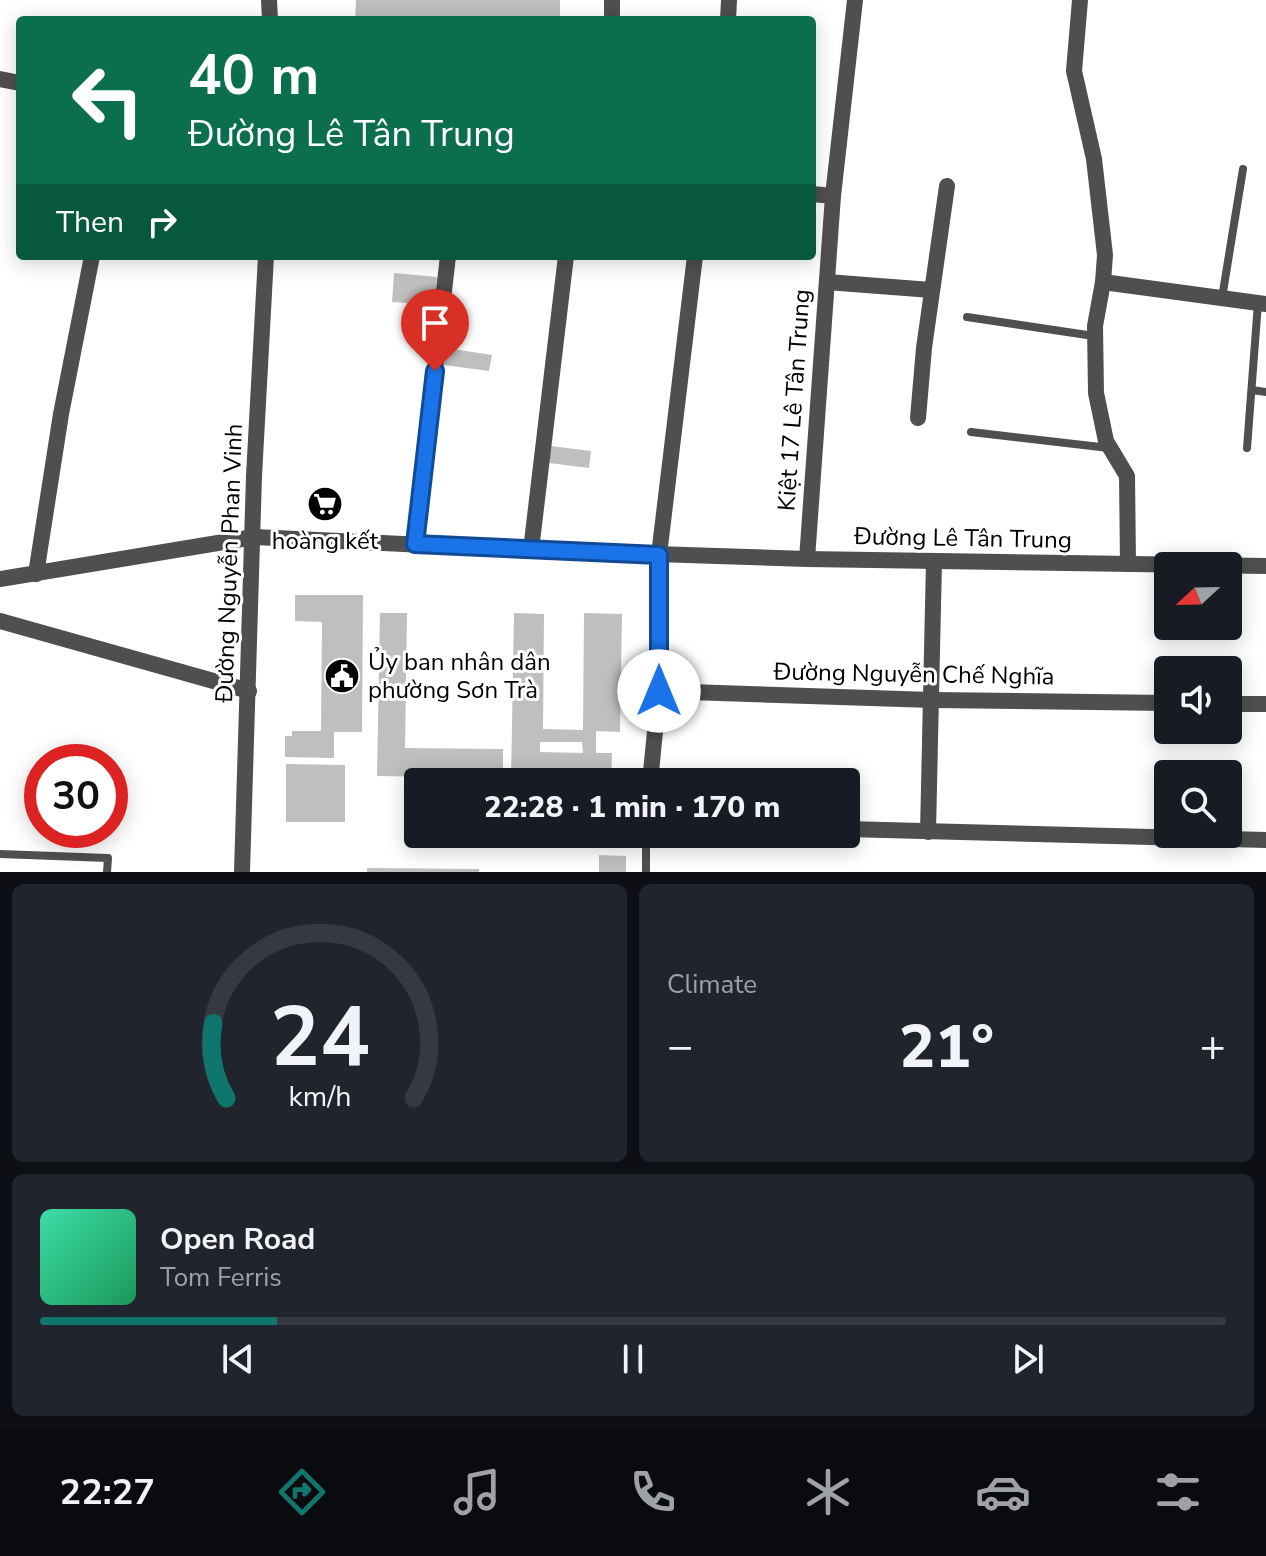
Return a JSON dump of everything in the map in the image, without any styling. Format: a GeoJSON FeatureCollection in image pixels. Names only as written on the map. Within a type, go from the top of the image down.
{"type":"FeatureCollection","features":[{"type":"Feature","properties":{"kind":"street","name":"Kiệt 17 Lê Tân Trung"},"geometry":{"type":"LineString","coordinates":[[807,559],[833,196],[855,0]]}},
{"type":"Feature","properties":{"kind":"street"},"geometry":{"type":"LineString","coordinates":[[1080,0],[1074,71],[1103,223],[1103,282],[1095,336],[1096,393],[1106,441],[1127,476],[1128,564]]}},
{"type":"Feature","properties":{"kind":"street"},"geometry":{"type":"LineString","coordinates":[[918,418],[931,290],[947,186]]}},
{"type":"Feature","properties":{"kind":"street"},"geometry":{"type":"LineString","coordinates":[[816,194],[833,196]]}},
{"type":"Feature","properties":{"kind":"street"},"geometry":{"type":"LineString","coordinates":[[36,574],[61,414],[91,260]]}},
{"type":"Feature","properties":{"kind":"street","name":"Đường Nguyễn Phan Vinh"},"geometry":{"type":"LineString","coordinates":[[242,872],[254,476],[266,260]]}},
{"type":"Feature","properties":{"kind":"street"},"geometry":{"type":"LineString","coordinates":[[415,544],[448,260]]}},
{"type":"Feature","properties":{"kind":"street"},"geometry":{"type":"LineString","coordinates":[[531,550],[566,260]]}},
{"type":"Feature","properties":{"kind":"street"},"geometry":{"type":"LineString","coordinates":[[651,768],[659,691],[659,555],[695,260]]}},
{"type":"Feature","properties":{"kind":"street"},"geometry":{"type":"LineString","coordinates":[[827,282],[931,290]]}},
{"type":"Feature","properties":{"kind":"street"},"geometry":{"type":"LineString","coordinates":[[1103,282],[1262,304]]}},
{"type":"Feature","properties":{"kind":"street","name":"Đường Lê Tân Trung"},"geometry":{"type":"LineString","coordinates":[[0,579],[254,537],[659,555],[1266,566]]}},
{"type":"Feature","properties":{"kind":"street"},"geometry":{"type":"LineString","coordinates":[[928,832],[934,561]]}},
{"type":"Feature","properties":{"kind":"street"},"geometry":{"type":"LineString","coordinates":[[0,621],[249,691]]}},
{"type":"Feature","properties":{"kind":"street","name":"Đường Nguyễn Chế Nghĩa"},"geometry":{"type":"LineString","coordinates":[[659,691],[932,700],[1154,703]]}},
{"type":"Feature","properties":{"kind":"street"},"geometry":{"type":"LineString","coordinates":[[1242,704],[1266,704]]}},
{"type":"Feature","properties":{"kind":"street"},"geometry":{"type":"LineString","coordinates":[[860,830],[1266,840]]}},
{"type":"Feature","properties":{"kind":"lane"},"geometry":{"type":"LineString","coordinates":[[1222,299],[1243,169]]}},
{"type":"Feature","properties":{"kind":"lane"},"geometry":{"type":"LineString","coordinates":[[1247,448],[1262,304]]}},
{"type":"Feature","properties":{"kind":"lane"},"geometry":{"type":"LineString","coordinates":[[967,317],[1095,336]]}},
{"type":"Feature","properties":{"kind":"lane"},"geometry":{"type":"LineString","coordinates":[[1252,390],[1266,392]]}},
{"type":"Feature","properties":{"kind":"lane"},"geometry":{"type":"LineString","coordinates":[[971,432],[1110,448]]}},
{"type":"Feature","properties":{"kind":"lane"},"geometry":{"type":"LineString","coordinates":[[646,848],[646,872]]}},
{"type":"Feature","properties":{"kind":"lane"},"geometry":{"type":"LineString","coordinates":[[0,854],[108,858],[107,872]]}},
{"type":"Feature","properties":{"kind":"building"},"geometry":{"type":"Polygon","coordinates":[[[356,0],[560,0],[560,16],[355,16],[356,0]]]}},
{"type":"Feature","properties":{"kind":"building"},"geometry":{"type":"Polygon","coordinates":[[[394,273],[437,277],[435,305],[392,302],[394,273]]]}},
{"type":"Feature","properties":{"kind":"building"},"geometry":{"type":"Polygon","coordinates":[[[446,348],[492,355],[489,371],[444,365],[446,348]]]}},
{"type":"Feature","properties":{"kind":"building"},"geometry":{"type":"Polygon","coordinates":[[[551,446],[591,451],[589,468],[549,463],[551,446]]]}},
{"type":"Feature","properties":{"kind":"building","name":"Ủy ban nhân dân phường Sơn Trà"},"geometry":{"type":"Polygon","coordinates":[[[295,595],[363,595],[362,732],[334,732],[334,758],[285,757],[285,736],[292,736],[292,731],[321,731],[322,622],[295,621],[295,595]]]}},
{"type":"Feature","properties":{"kind":"building"},"geometry":{"type":"Polygon","coordinates":[[[380,613],[407,613],[405,748],[503,749],[503,768],[404,768],[404,776],[377,776],[380,613]]]}},
{"type":"Feature","properties":{"kind":"building"},"geometry":{"type":"Polygon","coordinates":[[[514,613],[544,614],[543,729],[583,730],[584,613],[622,614],[620,732],[596,731],[596,753],[612,753],[611,768],[511,768],[514,613]],[[540,742],[540,752],[583,753],[582,742],[540,742]]]}},
{"type":"Feature","properties":{"kind":"building"},"geometry":{"type":"Polygon","coordinates":[[[286,764],[345,765],[345,822],[286,822],[286,764]]]}},
{"type":"Feature","properties":{"kind":"building"},"geometry":{"type":"Polygon","coordinates":[[[599,855],[626,856],[626,872],[599,872],[599,855]]]}},
{"type":"Feature","properties":{"kind":"building"},"geometry":{"type":"Polygon","coordinates":[[[367,868],[479,869],[479,872],[367,872],[367,868]]]}},
{"type":"Feature","properties":{"kind":"place","name":"hoàng kết"},"geometry":{"type":"Point","coordinates":[325,504]}},
{"type":"Feature","properties":{"kind":"place","name":"Ủy ban nhân dân phường Sơn Trà"},"geometry":{"type":"Point","coordinates":[342,676]}},
{"type":"Feature","properties":{"kind":"route"},"geometry":{"type":"LineString","coordinates":[[435,371],[415,544],[659,555],[659,691]]}}]}
